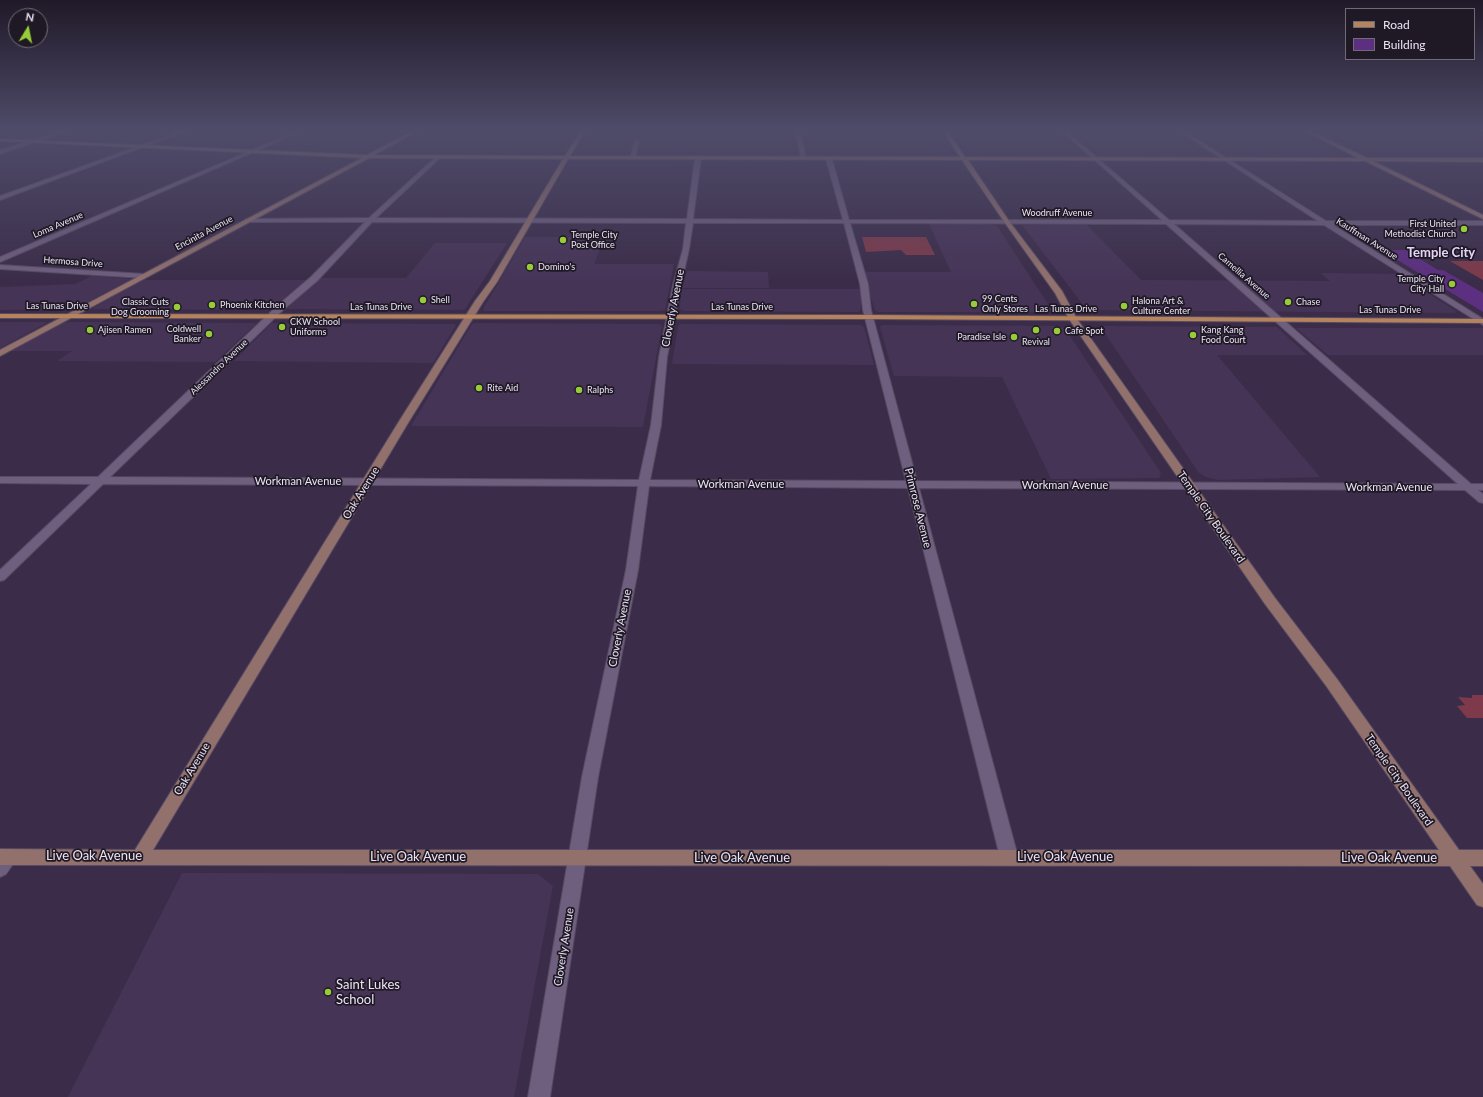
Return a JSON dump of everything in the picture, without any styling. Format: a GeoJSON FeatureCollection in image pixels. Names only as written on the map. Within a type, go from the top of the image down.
{"type":"FeatureCollection","features":[{"type":"Feature","properties":{"kind":"main road","name":"Las Tunas Drive"},"geometry":{"type":"LineString","coordinates":[[0,316],[870,317],[1482,321]]}},
{"type":"Feature","properties":{"kind":"street"},"geometry":{"type":"LineString","coordinates":[[0,198],[43,182]]}},
{"type":"Feature","properties":{"kind":"street","name":"Loma Avenue"},"geometry":{"type":"LineString","coordinates":[[0,260],[180,182]]}},
{"type":"Feature","properties":{"kind":"street","name":"Encinita Avenue"},"geometry":{"type":"LineString","coordinates":[[0,352],[319,182]]}},
{"type":"Feature","properties":{"kind":"street","name":"Alessandro Avenue"},"geometry":{"type":"LineString","coordinates":[[0,577],[271,317],[324,269],[372,220],[412,182]]}},
{"type":"Feature","properties":{"kind":"street","name":"Oak Avenue"},"geometry":{"type":"LineString","coordinates":[[140,856],[469,317],[496,277],[528,220],[552,182]]}},
{"type":"Feature","properties":{"kind":"street","name":"Cloverly Avenue"},"geometry":{"type":"LineString","coordinates":[[539,1097],[590,777],[632,570],[644,483],[656,425],[660,375],[677,284],[686,249],[688,221],[694,182]]}},
{"type":"Feature","properties":{"kind":"street","name":"Primrose Avenue"},"geometry":{"type":"LineString","coordinates":[[835,182],[864,284],[870,317],[912,485],[1009,857]]}},
{"type":"Feature","properties":{"kind":"street","name":"Temple City Boulevard"},"geometry":{"type":"LineString","coordinates":[[980,182],[1059,293],[1073,319],[1270,601],[1332,683],[1483,899]]}},
{"type":"Feature","properties":{"kind":"street","name":"Camellia Avenue"},"geometry":{"type":"LineString","coordinates":[[1122,182],[1483,500]]}},
{"type":"Feature","properties":{"kind":"street","name":"Kauffman Avenue"},"geometry":{"type":"LineString","coordinates":[[1262,182],[1482,321]]}},
{"type":"Feature","properties":{"kind":"street"},"geometry":{"type":"LineString","coordinates":[[1412,182],[1483,217]]}},
{"type":"Feature","properties":{"kind":"street","name":"Woodruff Avenue"},"geometry":{"type":"LineString","coordinates":[[248,220],[1483,223]]}},
{"type":"Feature","properties":{"kind":"street","name":"Hermosa Drive"},"geometry":{"type":"LineString","coordinates":[[0,266],[144,276]]}},
{"type":"Feature","properties":{"kind":"street","name":"Workman Avenue"},"geometry":{"type":"LineString","coordinates":[[0,480],[1483,487]]}},
{"type":"Feature","properties":{"kind":"street","name":"Live Oak Avenue"},"geometry":{"type":"LineString","coordinates":[[3,861],[140,856],[578,858],[1483,858]]}},
{"type":"Feature","properties":{"kind":"shaded area"},"geometry":{"type":"Polygon","coordinates":[[[929,224],[988,224],[997,226],[1052,310],[1047,312],[878,312],[875,310],[862,272],[951,272],[929,224]]]}},
{"type":"Feature","properties":{"kind":"shaded area"},"geometry":{"type":"Polygon","coordinates":[[[1086,224],[1141,280],[1330,281],[1321,273],[1398,274],[1456,311],[1455,313],[1087,310],[1022,225],[1086,224]]]}},
{"type":"Feature","properties":{"kind":"shaded area"},"geometry":{"type":"Polygon","coordinates":[[[525,237],[605,237],[594,264],[674,264],[665,310],[484,311],[483,309],[525,237]]]}},
{"type":"Feature","properties":{"kind":"shaded area"},"geometry":{"type":"Polygon","coordinates":[[[862,237],[926,237],[935,255],[906,255],[901,250],[866,252],[862,237]]]}},
{"type":"Feature","properties":{"kind":"shaded area"},"geometry":{"type":"Polygon","coordinates":[[[435,243],[507,243],[465,309],[287,309],[316,278],[406,278],[435,243]]]}},
{"type":"Feature","properties":{"kind":"shaded area"},"geometry":{"type":"Polygon","coordinates":[[[1450,261],[1483,261],[1483,280],[1455,264],[1450,261]]]}},
{"type":"Feature","properties":{"kind":"shaded area"},"geometry":{"type":"Polygon","coordinates":[[[687,271],[768,272],[769,288],[682,288],[687,271]]]}},
{"type":"Feature","properties":{"kind":"shaded area"},"geometry":{"type":"Polygon","coordinates":[[[92,276],[131,279],[74,309],[0,310],[0,287],[75,284],[92,276]]]}},
{"type":"Feature","properties":{"kind":"shaded area"},"geometry":{"type":"Polygon","coordinates":[[[144,280],[311,280],[269,310],[93,308],[144,280]]]}},
{"type":"Feature","properties":{"kind":"shaded area"},"geometry":{"type":"Polygon","coordinates":[[[681,289],[863,289],[860,311],[858,312],[684,311],[680,309],[681,289]]]}},
{"type":"Feature","properties":{"kind":"shaded area"},"geometry":{"type":"Polygon","coordinates":[[[0,322],[45,322],[46,323],[0,348],[0,322]]]}},
{"type":"Feature","properties":{"kind":"shaded area"},"geometry":{"type":"Polygon","coordinates":[[[64,323],[256,324],[215,362],[57,361],[72,351],[11,351],[64,323]]]}},
{"type":"Feature","properties":{"kind":"shaded area"},"geometry":{"type":"Polygon","coordinates":[[[272,323],[456,325],[433,363],[234,361],[272,323]]]}},
{"type":"Feature","properties":{"kind":"shaded area"},"geometry":{"type":"Polygon","coordinates":[[[472,324],[660,324],[662,326],[643,427],[411,426],[472,324]]]}},
{"type":"Feature","properties":{"kind":"shaded area"},"geometry":{"type":"Polygon","coordinates":[[[680,324],[861,325],[864,327],[874,365],[672,364],[678,326],[680,324]]]}},
{"type":"Feature","properties":{"kind":"shaded area"},"geometry":{"type":"Polygon","coordinates":[[[882,325],[1058,326],[1066,330],[1161,473],[1159,478],[1051,479],[1002,377],[894,376],[880,327],[882,325]]]}},
{"type":"Feature","properties":{"kind":"shaded area"},"geometry":{"type":"Polygon","coordinates":[[[1100,326],[1277,327],[1307,355],[1217,355],[1320,477],[1218,480],[1206,477],[1199,473],[1100,326]]]}},
{"type":"Feature","properties":{"kind":"shaded area"},"geometry":{"type":"Polygon","coordinates":[[[1296,328],[1483,328],[1483,355],[1328,355],[1296,328]]]}},
{"type":"Feature","properties":{"kind":"shaded area"},"geometry":{"type":"Polygon","coordinates":[[[1472,695],[1483,695],[1483,718],[1467,718],[1457,706],[1465,705],[1458,697],[1472,698],[1472,695]]]}},
{"type":"Feature","properties":{"kind":"shaded area","name":"Saint Lukes School"},"geometry":{"type":"Polygon","coordinates":[[[182,873],[538,874],[553,886],[514,1097],[68,1097],[182,873]]]}},
{"type":"Feature","properties":{"kind":"building","name":"Temple City City Hall"},"geometry":{"type":"Polygon","coordinates":[[[1381,250],[1406,250],[1438,270],[1443,270],[1483,293],[1483,312],[1381,250]]]}},
{"type":"Feature","properties":{"kind":"place","name":"First United Methodist Church"},"geometry":{"type":"Point","coordinates":[1464,229]}},
{"type":"Feature","properties":{"kind":"place","name":"Temple City Post Office"},"geometry":{"type":"Point","coordinates":[563,240]}},
{"type":"Feature","properties":{"kind":"place","name":"Domino's"},"geometry":{"type":"Point","coordinates":[530,267]}},
{"type":"Feature","properties":{"kind":"place","name":"Temple City City Hall"},"geometry":{"type":"Point","coordinates":[1452,284]}},
{"type":"Feature","properties":{"kind":"place","name":"Shell"},"geometry":{"type":"Point","coordinates":[423,300]}},
{"type":"Feature","properties":{"kind":"place","name":"Chase"},"geometry":{"type":"Point","coordinates":[1288,302]}},
{"type":"Feature","properties":{"kind":"place","name":"99 Cents Only Stores"},"geometry":{"type":"Point","coordinates":[974,304]}},
{"type":"Feature","properties":{"kind":"place","name":"Phoenix Kitchen"},"geometry":{"type":"Point","coordinates":[212,305]}},
{"type":"Feature","properties":{"kind":"place","name":"Halona Art & Culture Center"},"geometry":{"type":"Point","coordinates":[1124,306]}},
{"type":"Feature","properties":{"kind":"place","name":"Classic Cuts Dog Grooming"},"geometry":{"type":"Point","coordinates":[177,307]}},
{"type":"Feature","properties":{"kind":"place","name":"CKW School Uniforms"},"geometry":{"type":"Point","coordinates":[282,327]}},
{"type":"Feature","properties":{"kind":"place","name":"Ajisen Ramen"},"geometry":{"type":"Point","coordinates":[90,330]}},
{"type":"Feature","properties":{"kind":"place","name":"Revival"},"geometry":{"type":"Point","coordinates":[1036,330]}},
{"type":"Feature","properties":{"kind":"place","name":"Cafe Spot"},"geometry":{"type":"Point","coordinates":[1057,331]}},
{"type":"Feature","properties":{"kind":"place","name":"Coldwell Banker"},"geometry":{"type":"Point","coordinates":[209,334]}},
{"type":"Feature","properties":{"kind":"place","name":"Kang Kang Food Court"},"geometry":{"type":"Point","coordinates":[1193,335]}},
{"type":"Feature","properties":{"kind":"place","name":"Paradise Isle"},"geometry":{"type":"Point","coordinates":[1014,337]}},
{"type":"Feature","properties":{"kind":"place","name":"Rite Aid"},"geometry":{"type":"Point","coordinates":[479,388]}},
{"type":"Feature","properties":{"kind":"place","name":"Ralphs"},"geometry":{"type":"Point","coordinates":[579,390]}},
{"type":"Feature","properties":{"kind":"place","name":"Saint Lukes School"},"geometry":{"type":"Point","coordinates":[328,992]}},
{"type":"Feature","properties":{"kind":"district","name":"Temple City"},"geometry":{"type":"Point","coordinates":[1441,253]}}]}
